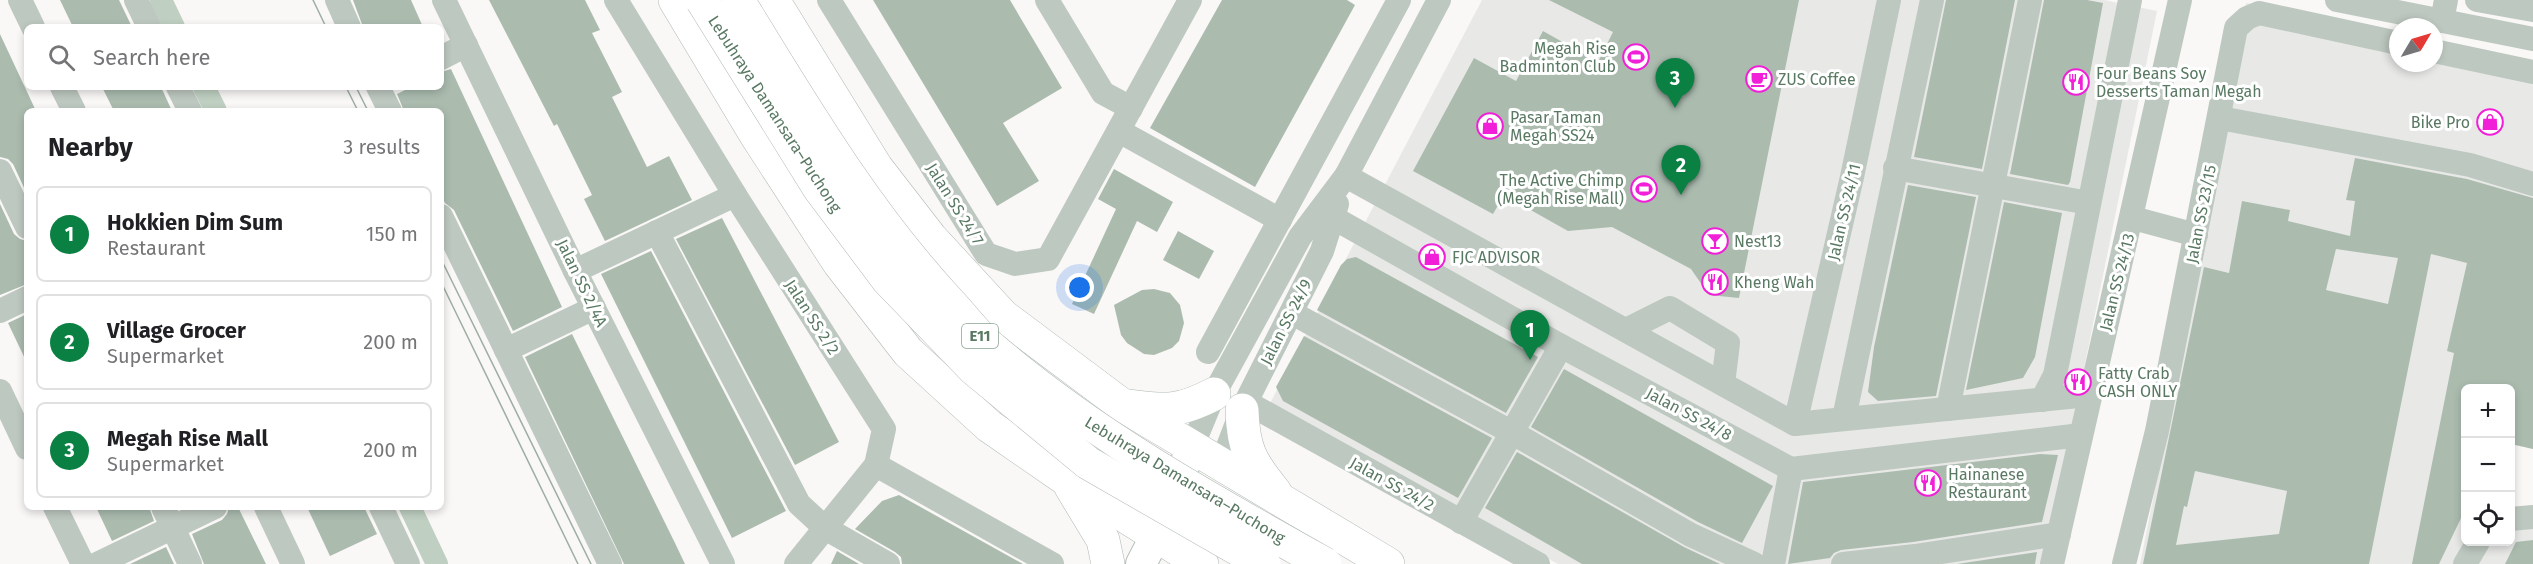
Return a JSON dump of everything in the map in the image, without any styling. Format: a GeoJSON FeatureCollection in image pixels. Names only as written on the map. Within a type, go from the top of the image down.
{"type":"FeatureCollection","features":[{"type":"Feature","properties":{"kind":"highway"},"geometry":{"type":"LineString","coordinates":[[675,0],[756,135],[839,263],[908,352],[989,426],[1177,553]]}},
{"type":"Feature","properties":{"kind":"highway","name":"Lebuhraya Damansara–Puchong"},"geometry":{"type":"LineString","coordinates":[[702,0],[819,188],[888,280],[974,369],[1088,463],[1264,564]]}},
{"type":"Feature","properties":{"kind":"highway","name":"Lebuhraya Damansara–Puchong"},"geometry":{"type":"LineString","coordinates":[[738,0],[845,173],[913,263],[993,349],[1105,435],[1213,502],[1325,564]]}},
{"type":"Feature","properties":{"kind":"highway"},"geometry":{"type":"LineString","coordinates":[[772,0],[876,167],[931,238],[1003,316],[1122,405],[1388,564]]}},
{"type":"Feature","properties":{"kind":"highway"},"geometry":{"type":"LineString","coordinates":[[1122,405],[1165,411],[1189,406],[1234,402],[1248,453],[1259,473],[1285,504]]}},
{"type":"Feature","properties":{"kind":"highway"},"geometry":{"type":"LineString","coordinates":[[1067,480],[1089,473],[1098,467],[1113,450],[1121,428],[1122,405]]}},
{"type":"Feature","properties":{"kind":"highway"},"geometry":{"type":"LineString","coordinates":[[1067,480],[1103,540],[1108,564]]}},
{"type":"Feature","properties":{"kind":"highway"},"geometry":{"type":"LineString","coordinates":[[1244,564],[1245,540],[1250,529],[1265,513],[1285,504]]}},
{"type":"Feature","properties":{"kind":"main road"},"geometry":{"type":"LineString","coordinates":[[1177,553],[1192,447]]}},
{"type":"Feature","properties":{"kind":"main road"},"geometry":{"type":"LineString","coordinates":[[1141,564],[1177,553],[1221,465]]}},
{"type":"Feature","properties":{"kind":"street"},"geometry":{"type":"LineString","coordinates":[[20,0],[32,24]]}},
{"type":"Feature","properties":{"kind":"street"},"geometry":{"type":"LineString","coordinates":[[136,0],[148,24]]}},
{"type":"Feature","properties":{"kind":"street"},"geometry":{"type":"LineString","coordinates":[[337,0],[348,24]]}},
{"type":"Feature","properties":{"kind":"street","name":"Jalan SS 2/4A"},"geometry":{"type":"LineString","coordinates":[[444,0],[575,271],[723,564]]}},
{"type":"Feature","properties":{"kind":"street","name":"Jalan SS 2/2"},"geometry":{"type":"LineString","coordinates":[[616,0],[735,195],[884,429],[876,465]]}},
{"type":"Feature","properties":{"kind":"street","name":"Jalan SS 24/7"},"geometry":{"type":"LineString","coordinates":[[829,0],[986,254],[1015,264],[1048,260],[1190,0]]}},
{"type":"Feature","properties":{"kind":"street"},"geometry":{"type":"LineString","coordinates":[[1047,0],[1103,93],[1131,108]]}},
{"type":"Feature","properties":{"kind":"street"},"geometry":{"type":"LineString","coordinates":[[1208,352],[1399,0]]}},
{"type":"Feature","properties":{"kind":"street","name":"Jalan SS 24/9"},"geometry":{"type":"LineString","coordinates":[[1192,447],[1234,402],[1292,313],[1322,251],[1346,176],[1439,0]]}},
{"type":"Feature","properties":{"kind":"street","name":"Jalan SS 24/11"},"geometry":{"type":"LineString","coordinates":[[1795,424],[1852,177],[1889,0]]}},
{"type":"Feature","properties":{"kind":"street"},"geometry":{"type":"LineString","coordinates":[[1844,418],[1932,0]]}},
{"type":"Feature","properties":{"kind":"street"},"geometry":{"type":"LineString","coordinates":[[1947,409],[2030,0]]}},
{"type":"Feature","properties":{"kind":"street"},"geometry":{"type":"LineString","coordinates":[[2042,400],[2055,375],[2130,0]]}},
{"type":"Feature","properties":{"kind":"street","name":"Jalan SS 24/13"},"geometry":{"type":"LineString","coordinates":[[2052,564],[2089,396],[2133,218],[2180,0]]}},
{"type":"Feature","properties":{"kind":"street"},"geometry":{"type":"LineString","coordinates":[[2337,0],[2444,10],[2533,39]]}},
{"type":"Feature","properties":{"kind":"street"},"geometry":{"type":"LineString","coordinates":[[2477,0],[2533,10]]}},
{"type":"Feature","properties":{"kind":"street","name":"Jalan SS 23/15"},"geometry":{"type":"LineString","coordinates":[[2124,564],[2157,431],[2236,28],[2247,18],[2259,13],[2389,41]]}},
{"type":"Feature","properties":{"kind":"street"},"geometry":{"type":"LineString","coordinates":[[444,56],[466,45]]}},
{"type":"Feature","properties":{"kind":"street"},"geometry":{"type":"LineString","coordinates":[[2443,53],[2533,72]]}},
{"type":"Feature","properties":{"kind":"street"},"geometry":{"type":"LineString","coordinates":[[64,90],[72,108]]}},
{"type":"Feature","properties":{"kind":"street"},"geometry":{"type":"LineString","coordinates":[[180,90],[188,108]]}},
{"type":"Feature","properties":{"kind":"street"},"geometry":{"type":"LineString","coordinates":[[2220,118],[2470,165],[2533,184]]}},
{"type":"Feature","properties":{"kind":"street"},"geometry":{"type":"LineString","coordinates":[[1119,131],[1280,220]]}},
{"type":"Feature","properties":{"kind":"street"},"geometry":{"type":"LineString","coordinates":[[1895,168],[2090,203]]}},
{"type":"Feature","properties":{"kind":"street"},"geometry":{"type":"LineString","coordinates":[[0,171],[24,221]]}},
{"type":"Feature","properties":{"kind":"street"},"geometry":{"type":"LineString","coordinates":[[1346,176],[1795,424],[2089,396]]}},
{"type":"Feature","properties":{"kind":"street","name":"Jalan SS 24/9"},"geometry":{"type":"LineString","coordinates":[[1221,465],[1234,402],[1300,237],[1346,176]]}},
{"type":"Feature","properties":{"kind":"street"},"geometry":{"type":"LineString","coordinates":[[575,271],[735,195]]}},
{"type":"Feature","properties":{"kind":"street","name":"Jalan SS 24/8"},"geometry":{"type":"LineString","coordinates":[[1332,217],[1561,346],[1791,469]]}},
{"type":"Feature","properties":{"kind":"street"},"geometry":{"type":"LineString","coordinates":[[2133,218],[2196,235]]}},
{"type":"Feature","properties":{"kind":"street"},"geometry":{"type":"LineString","coordinates":[[444,222],[610,564]]}},
{"type":"Feature","properties":{"kind":"street"},"geometry":{"type":"LineString","coordinates":[[657,232],[799,504],[825,528],[888,564]]}},
{"type":"Feature","properties":{"kind":"street"},"geometry":{"type":"LineString","coordinates":[[0,311],[24,299]]}},
{"type":"Feature","properties":{"kind":"street"},"geometry":{"type":"LineString","coordinates":[[507,350],[594,308]]}},
{"type":"Feature","properties":{"kind":"street"},"geometry":{"type":"LineString","coordinates":[[1626,330],[1670,308],[1728,342],[1723,384]]}},
{"type":"Feature","properties":{"kind":"street"},"geometry":{"type":"LineString","coordinates":[[1292,313],[1511,432],[1691,535],[1754,564]]}},
{"type":"Feature","properties":{"kind":"street"},"geometry":{"type":"LineString","coordinates":[[1461,522],[1561,346]]}},
{"type":"Feature","properties":{"kind":"street"},"geometry":{"type":"LineString","coordinates":[[0,391],[7,422],[24,444]]}},
{"type":"Feature","properties":{"kind":"street"},"geometry":{"type":"LineString","coordinates":[[2042,400],[2065,416],[2080,435]]}},
{"type":"Feature","properties":{"kind":"street","name":"Jalan SS 24/2"},"geometry":{"type":"LineString","coordinates":[[1234,402],[1538,564]]}},
{"type":"Feature","properties":{"kind":"street"},"geometry":{"type":"LineString","coordinates":[[1773,564],[1791,469],[2080,435]]}},
{"type":"Feature","properties":{"kind":"street"},"geometry":{"type":"LineString","coordinates":[[796,564],[876,465],[1052,564]]}},
{"type":"Feature","properties":{"kind":"street"},"geometry":{"type":"LineString","coordinates":[[57,510],[83,564]]}},
{"type":"Feature","properties":{"kind":"street"},"geometry":{"type":"LineString","coordinates":[[97,564],[168,517],[200,510]]}},
{"type":"Feature","properties":{"kind":"street"},"geometry":{"type":"LineString","coordinates":[[267,510],[293,564]]}},
{"type":"Feature","properties":{"kind":"street"},"geometry":{"type":"LineString","coordinates":[[382,510],[408,564]]}},
{"type":"Feature","properties":{"kind":"street"},"geometry":{"type":"LineString","coordinates":[[168,517],[190,564]]}},
{"type":"Feature","properties":{"kind":"street"},"geometry":{"type":"LineString","coordinates":[[2515,519],[2533,517]]}},
{"type":"Feature","properties":{"kind":"street"},"geometry":{"type":"LineString","coordinates":[[1843,564],[1915,556],[2059,534]]}},
{"type":"Feature","properties":{"kind":"street"},"geometry":{"type":"LineString","coordinates":[[2465,564],[2476,546]]}},
{"type":"Feature","properties":{"kind":"shaded area"},"geometry":{"type":"Polygon","coordinates":[[[1482,0],[2104,0],[2157,11],[2044,564],[1558,564],[1268,407],[1482,0]]]}},
{"type":"Feature","properties":{"kind":"shaded area"},"geometry":{"type":"Polygon","coordinates":[[[2246,3],[2389,31],[2389,72],[2443,72],[2443,62],[2533,60],[2533,449],[2526,448],[2529,388],[2502,380],[2501,384],[2461,384],[2461,546],[2515,546],[2515,511],[2533,509],[2533,564],[2140,564],[2228,127],[2246,3]]]}},
{"type":"Feature","properties":{"kind":"building"},"geometry":{"type":"Polygon","coordinates":[[[60,0],[119,0],[131,24],[72,24],[60,0]]]}},
{"type":"Feature","properties":{"kind":"building"},"geometry":{"type":"Polygon","coordinates":[[[353,0],[411,0],[422,24],[362,24],[353,0]]]}},
{"type":"Feature","properties":{"kind":"building"},"geometry":{"type":"Polygon","coordinates":[[[489,0],[585,0],[600,30],[592,33],[622,92],[612,97],[647,167],[669,156],[692,200],[605,241],[584,199],[592,195],[557,124],[554,126],[489,0]]]}},
{"type":"Feature","properties":{"kind":"building"},"geometry":{"type":"Polygon","coordinates":[[[873,0],[1010,0],[1062,88],[1003,123],[1039,181],[997,206],[873,0]]]}},
{"type":"Feature","properties":{"kind":"building"},"geometry":{"type":"Polygon","coordinates":[[[1222,0],[1347,0],[1355,5],[1255,187],[1150,128],[1222,0]]]}},
{"type":"Feature","properties":{"kind":"building"},"geometry":{"type":"Polygon","coordinates":[[[1549,0],[1799,0],[1739,298],[1709,295],[1691,269],[1612,227],[1568,231],[1504,195],[1493,214],[1413,171],[1474,58],[1516,81],[1543,31],[1598,62],[1613,32],[1549,0]]]}},
{"type":"Feature","properties":{"kind":"building"},"geometry":{"type":"Polygon","coordinates":[[[1946,0],[2015,0],[1982,169],[1914,157],[1946,0]]]}},
{"type":"Feature","properties":{"kind":"building"},"geometry":{"type":"Polygon","coordinates":[[[2044,0],[2087,0],[2103,3],[2068,185],[2010,174],[2044,0]]]}},
{"type":"Feature","properties":{"kind":"building"},"geometry":{"type":"Polygon","coordinates":[[[0,34],[24,85],[24,90],[26,90],[35,108],[24,108],[24,188],[13,164],[8,159],[0,157],[0,34]]]}},
{"type":"Feature","properties":{"kind":"building"},"geometry":{"type":"Polygon","coordinates":[[[451,69],[562,307],[513,331],[454,210],[444,201],[444,108],[403,108],[397,94],[405,90],[444,90],[444,71],[451,69]]]}},
{"type":"Feature","properties":{"kind":"building"},"geometry":{"type":"Polygon","coordinates":[[[104,90],[162,90],[171,108],[112,108],[104,90]]]}},
{"type":"Feature","properties":{"kind":"building"},"geometry":{"type":"Polygon","coordinates":[[[2355,158],[2467,179],[2533,198],[2533,449],[2515,445],[2515,384],[2461,384],[2461,518],[2439,564],[2412,564],[2454,353],[2447,351],[2467,263],[2431,254],[2369,564],[2143,564],[2204,267],[2229,273],[2242,201],[2290,210],[2288,221],[2350,236],[2355,201],[2346,200],[2355,158]],[[2336,249],[2326,290],[2388,304],[2398,258],[2336,249]],[[2195,471],[2187,507],[2184,506],[2176,545],[2279,534],[2287,491],[2195,471]]]}},
{"type":"Feature","properties":{"kind":"building"},"geometry":{"type":"Polygon","coordinates":[[[1114,169],[1173,202],[1157,232],[1137,221],[1094,314],[1072,304],[1116,209],[1098,199],[1114,169]]]}},
{"type":"Feature","properties":{"kind":"building"},"geometry":{"type":"Polygon","coordinates":[[[1908,185],[1976,197],[1936,396],[1878,401],[1868,392],[1874,347],[1908,185]]]}},
{"type":"Feature","properties":{"kind":"building"},"geometry":{"type":"Polygon","coordinates":[[[2004,202],[2062,213],[2035,357],[2023,378],[1966,390],[2004,202]]]}},
{"type":"Feature","properties":{"kind":"building"},"geometry":{"type":"Polygon","coordinates":[[[0,204],[14,234],[24,240],[24,285],[0,295],[0,204]]]}},
{"type":"Feature","properties":{"kind":"building"},"geometry":{"type":"Polygon","coordinates":[[[722,218],[839,442],[795,465],[676,239],[722,218]]]}},
{"type":"Feature","properties":{"kind":"building"},"geometry":{"type":"Polygon","coordinates":[[[1178,231],[1214,251],[1199,279],[1163,260],[1178,231]]]}},
{"type":"Feature","properties":{"kind":"building"},"geometry":{"type":"Polygon","coordinates":[[[651,251],[786,511],[732,538],[601,274],[651,251]]]}},
{"type":"Feature","properties":{"kind":"building"},"geometry":{"type":"Polygon","coordinates":[[[1356,257],[1538,357],[1506,413],[1317,310],[1341,265],[1347,259],[1356,257]]]}},
{"type":"Feature","properties":{"kind":"building"},"geometry":{"type":"Polygon","coordinates":[[[1154,289],[1170,293],[1180,305],[1184,323],[1179,341],[1172,348],[1154,355],[1144,354],[1127,343],[1121,335],[1114,305],[1142,290],[1154,289]]]}},
{"type":"Feature","properties":{"kind":"building"},"geometry":{"type":"Polygon","coordinates":[[[24,315],[24,357],[8,323],[24,315]]]}},
{"type":"Feature","properties":{"kind":"building"},"geometry":{"type":"Polygon","coordinates":[[[572,334],[685,564],[624,564],[525,357],[572,334]]]}},
{"type":"Feature","properties":{"kind":"building"},"geometry":{"type":"Polygon","coordinates":[[[1304,336],[1492,438],[1458,498],[1283,401],[1276,387],[1304,336]]]}},
{"type":"Feature","properties":{"kind":"building"},"geometry":{"type":"Polygon","coordinates":[[[1564,369],[1773,486],[1742,543],[1698,522],[1531,427],[1564,369]]]}},
{"type":"Feature","properties":{"kind":"building"},"geometry":{"type":"Polygon","coordinates":[[[1517,452],[1684,547],[1720,564],[1582,564],[1485,508],[1517,452]]]}},
{"type":"Feature","properties":{"kind":"building"},"geometry":{"type":"Polygon","coordinates":[[[2040,454],[2058,455],[2042,522],[1913,542],[1841,550],[1830,558],[1788,564],[1803,482],[2040,454]]]}},
{"type":"Feature","properties":{"kind":"building"},"geometry":{"type":"Polygon","coordinates":[[[899,495],[1023,564],[902,564],[901,557],[895,552],[855,529],[882,501],[899,495]]]}},
{"type":"Feature","properties":{"kind":"building"},"geometry":{"type":"Polygon","coordinates":[[[97,510],[150,510],[154,521],[112,541],[97,510]]]}},
{"type":"Feature","properties":{"kind":"building"},"geometry":{"type":"Polygon","coordinates":[[[228,510],[239,510],[266,564],[204,564],[192,534],[222,520],[228,510]]]}},
{"type":"Feature","properties":{"kind":"building"},"geometry":{"type":"Polygon","coordinates":[[[308,510],[365,510],[377,534],[330,556],[308,510]]]}},
{"type":"Feature","properties":{"kind":"building"},"geometry":{"type":"Polygon","coordinates":[[[2533,540],[2533,564],[2505,564],[2516,542],[2533,540]]]}},
{"type":"Feature","properties":{"kind":"building"},"geometry":{"type":"Polygon","coordinates":[[[166,547],[174,564],[130,564],[166,547]]]}},
{"type":"Feature","properties":{"kind":"building"},"geometry":{"type":"Polygon","coordinates":[[[837,551],[859,564],[831,564],[837,551]]]}},
{"type":"Feature","properties":{"kind":"building"},"geometry":{"type":"Polygon","coordinates":[[[2037,552],[2035,564],[1957,564],[2037,552]]]}},
{"type":"Feature","properties":{"kind":"waterway"},"geometry":{"type":"LineString","coordinates":[[161,0],[173,24]]}},
{"type":"Feature","properties":{"kind":"waterway"},"geometry":{"type":"LineString","coordinates":[[206,90],[214,108]]}},
{"type":"Feature","properties":{"kind":"waterway"},"geometry":{"type":"LineString","coordinates":[[411,510],[437,564]]}},
{"type":"Feature","properties":{"kind":"tram line"},"geometry":{"type":"LineString","coordinates":[[313,0],[325,24]]}},
{"type":"Feature","properties":{"kind":"tram line"},"geometry":{"type":"LineString","coordinates":[[348,90],[356,108]]}},
{"type":"Feature","properties":{"kind":"tram line"},"geometry":{"type":"LineString","coordinates":[[358,90],[366,108]]}},
{"type":"Feature","properties":{"kind":"tram line"},"geometry":{"type":"LineString","coordinates":[[444,265],[591,564]]}},
{"type":"Feature","properties":{"kind":"tram line"},"geometry":{"type":"LineString","coordinates":[[444,288],[578,564]]}},
{"type":"Feature","properties":{"kind":"place","name":"Megah Rise Badminton Club"},"geometry":{"type":"Point","coordinates":[1636,57]}},
{"type":"Feature","properties":{"kind":"place","name":"ZUS Coffee"},"geometry":{"type":"Point","coordinates":[1759,79]}},
{"type":"Feature","properties":{"kind":"place","name":"Four Beans Soy Desserts Taman Megah"},"geometry":{"type":"Point","coordinates":[2076,82]}},
{"type":"Feature","properties":{"kind":"place","name":"Megah Rise Mall"},"geometry":{"type":"Point","coordinates":[1675,108]}},
{"type":"Feature","properties":{"kind":"place","name":"Bike Pro"},"geometry":{"type":"Point","coordinates":[2490,122]}},
{"type":"Feature","properties":{"kind":"place","name":"Pasar Taman Megah SS24"},"geometry":{"type":"Point","coordinates":[1490,126]}},
{"type":"Feature","properties":{"kind":"place","name":"The Active Chimp (Megah Rise Mall)"},"geometry":{"type":"Point","coordinates":[1644,189]}},
{"type":"Feature","properties":{"kind":"place","name":"Village Grocer"},"geometry":{"type":"Point","coordinates":[1681,195]}},
{"type":"Feature","properties":{"kind":"place","name":"Nest13"},"geometry":{"type":"Point","coordinates":[1715,241]}},
{"type":"Feature","properties":{"kind":"place","name":"FJC ADVISOR"},"geometry":{"type":"Point","coordinates":[1432,257]}},
{"type":"Feature","properties":{"kind":"place","name":"Kheng Wah"},"geometry":{"type":"Point","coordinates":[1715,282]}},
{"type":"Feature","properties":{"kind":"place","name":"Hokkien Dim Sum"},"geometry":{"type":"Point","coordinates":[1530,360]}},
{"type":"Feature","properties":{"kind":"place","name":"Fatty Crab CASH ONLY"},"geometry":{"type":"Point","coordinates":[2078,382]}},
{"type":"Feature","properties":{"kind":"place","name":"Hainanese Restaurant"},"geometry":{"type":"Point","coordinates":[1928,483]}}]}
